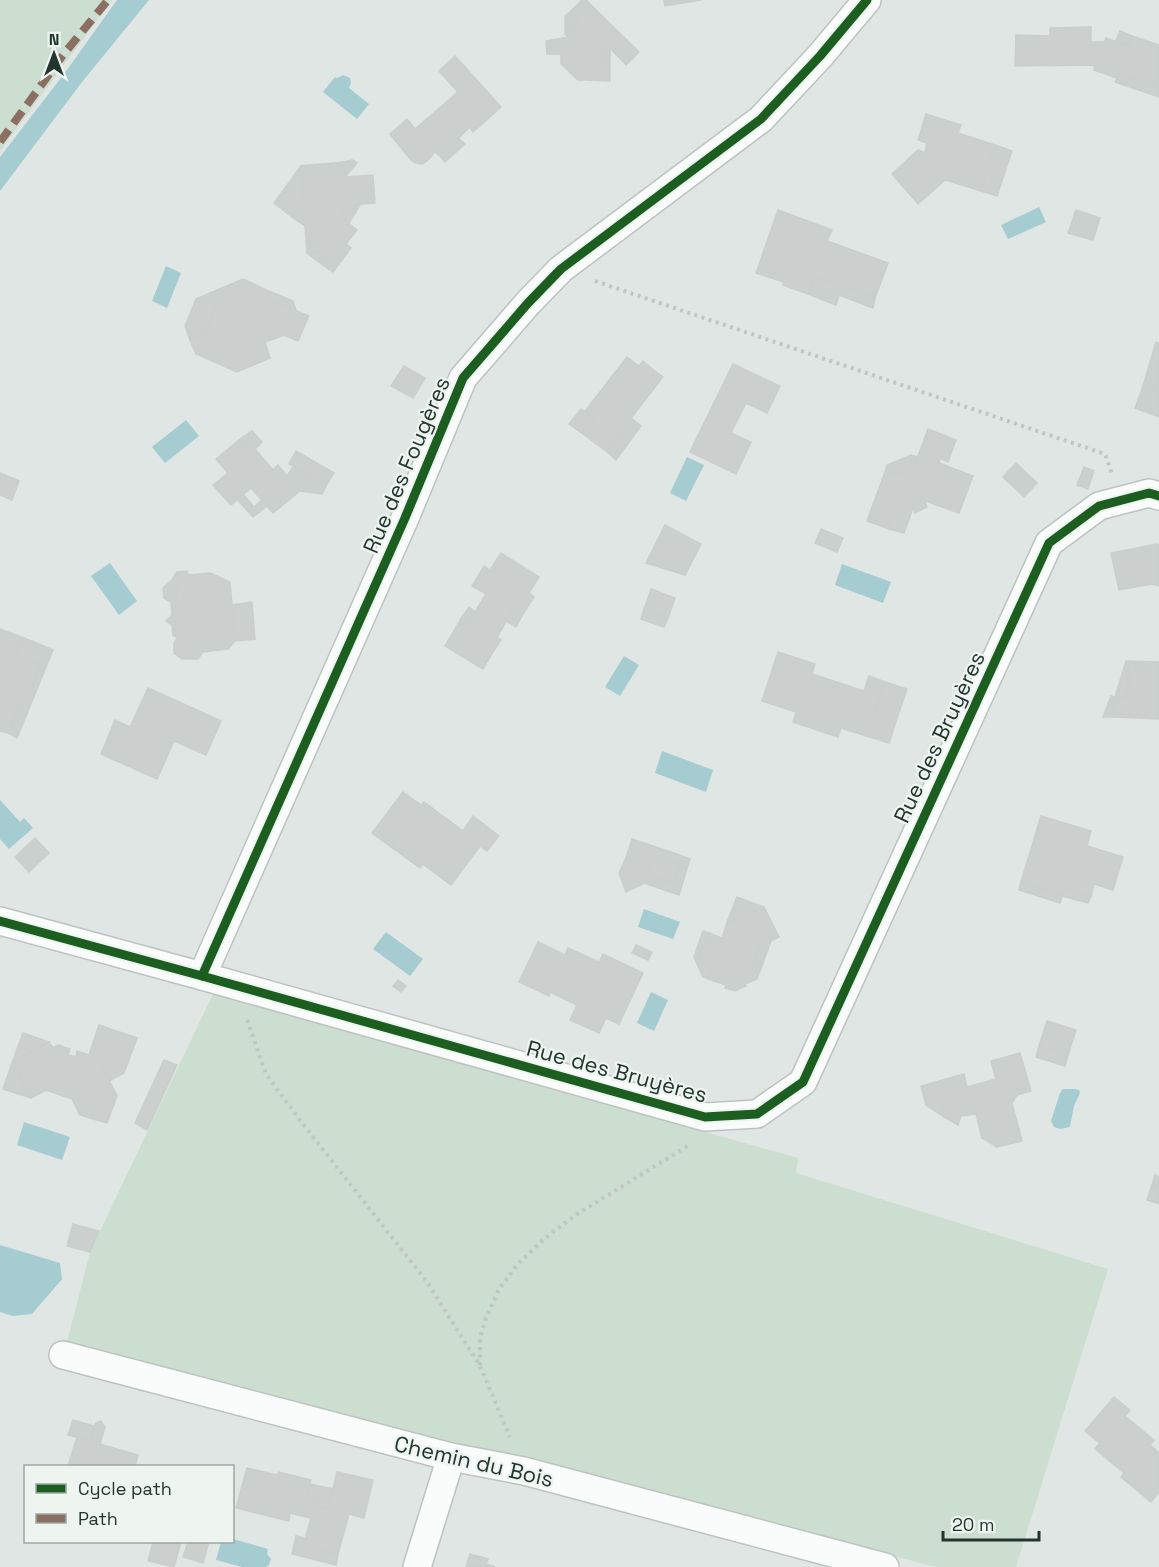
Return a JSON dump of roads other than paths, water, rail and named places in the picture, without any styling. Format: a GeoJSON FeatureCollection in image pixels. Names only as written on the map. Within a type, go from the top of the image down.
{"type":"FeatureCollection","features":[{"type":"Feature","properties":{"kind":"street","name":"Rue des Fougères"},"geometry":{"type":"LineString","coordinates":[[202,976],[405,518],[463,378],[528,303],[561,269],[760,119],[820,56],[867,0]]}},
{"type":"Feature","properties":{"kind":"street","name":"Rue des Bruyères"},"geometry":{"type":"LineString","coordinates":[[0,921],[705,1117],[757,1114],[803,1082],[1049,543],[1099,506],[1149,493],[1159,496]]}},
{"type":"Feature","properties":{"kind":"street","name":"Chemin du Bois"},"geometry":{"type":"LineString","coordinates":[[63,1355],[451,1457],[524,1471],[885,1567]]}},
{"type":"Feature","properties":{"kind":"street"},"geometry":{"type":"LineString","coordinates":[[417,1567],[451,1457]]}},
{"type":"Feature","properties":{"kind":"water"},"geometry":{"type":"Polygon","coordinates":[[[117,0],[149,0],[82,82],[0,191],[0,157],[117,0]]]}},
{"type":"Feature","properties":{"kind":"water"},"geometry":{"type":"Polygon","coordinates":[[[343,75],[350,78],[349,88],[369,104],[357,119],[323,92],[335,77],[343,75]]]}},
{"type":"Feature","properties":{"kind":"water"},"geometry":{"type":"Polygon","coordinates":[[[1039,207],[1046,222],[1008,239],[1001,225],[1039,207]]]}},
{"type":"Feature","properties":{"kind":"water"},"geometry":{"type":"Polygon","coordinates":[[[166,266],[181,273],[167,308],[152,301],[166,266]]]}},
{"type":"Feature","properties":{"kind":"water"},"geometry":{"type":"Polygon","coordinates":[[[186,420],[199,436],[165,463],[152,447],[186,420]]]}},
{"type":"Feature","properties":{"kind":"water"},"geometry":{"type":"Polygon","coordinates":[[[687,457],[704,465],[686,501],[670,493],[687,457]]]}},
{"type":"Feature","properties":{"kind":"water"},"geometry":{"type":"Polygon","coordinates":[[[110,563],[137,601],[119,615],[91,576],[110,563]]]}},
{"type":"Feature","properties":{"kind":"water"},"geometry":{"type":"Polygon","coordinates":[[[842,564],[891,582],[883,603],[835,585],[842,564]]]}},
{"type":"Feature","properties":{"kind":"water"},"geometry":{"type":"Polygon","coordinates":[[[624,656],[639,665],[620,696],[605,687],[624,656]]]}},
{"type":"Feature","properties":{"kind":"water"},"geometry":{"type":"Polygon","coordinates":[[[662,751],[713,770],[706,792],[655,773],[662,751]]]}},
{"type":"Feature","properties":{"kind":"water"},"geometry":{"type":"Polygon","coordinates":[[[0,800],[20,822],[24,818],[33,828],[9,849],[0,839],[0,800]]]}},
{"type":"Feature","properties":{"kind":"water"},"geometry":{"type":"Polygon","coordinates":[[[644,909],[680,922],[673,939],[638,927],[644,909]]]}},
{"type":"Feature","properties":{"kind":"water"},"geometry":{"type":"Polygon","coordinates":[[[386,932],[423,959],[410,976],[373,949],[386,932]]]}},
{"type":"Feature","properties":{"kind":"water"},"geometry":{"type":"Polygon","coordinates":[[[651,992],[668,1000],[654,1031],[637,1023],[651,992]]]}},
{"type":"Feature","properties":{"kind":"water"},"geometry":{"type":"Polygon","coordinates":[[[1063,1089],[1075,1089],[1080,1093],[1074,1106],[1070,1127],[1060,1129],[1054,1127],[1051,1121],[1063,1089]]]}},
{"type":"Feature","properties":{"kind":"water"},"geometry":{"type":"Polygon","coordinates":[[[24,1122],[70,1137],[62,1160],[17,1145],[24,1122]]]}},
{"type":"Feature","properties":{"kind":"water"},"geometry":{"type":"Polygon","coordinates":[[[0,1245],[60,1263],[62,1279],[32,1314],[13,1316],[0,1312],[0,1245]]]}},
{"type":"Feature","properties":{"kind":"water"},"geometry":{"type":"Polygon","coordinates":[[[234,1539],[268,1549],[267,1554],[271,1559],[266,1567],[242,1567],[216,1560],[221,1543],[234,1543],[234,1539]]]}}]}
